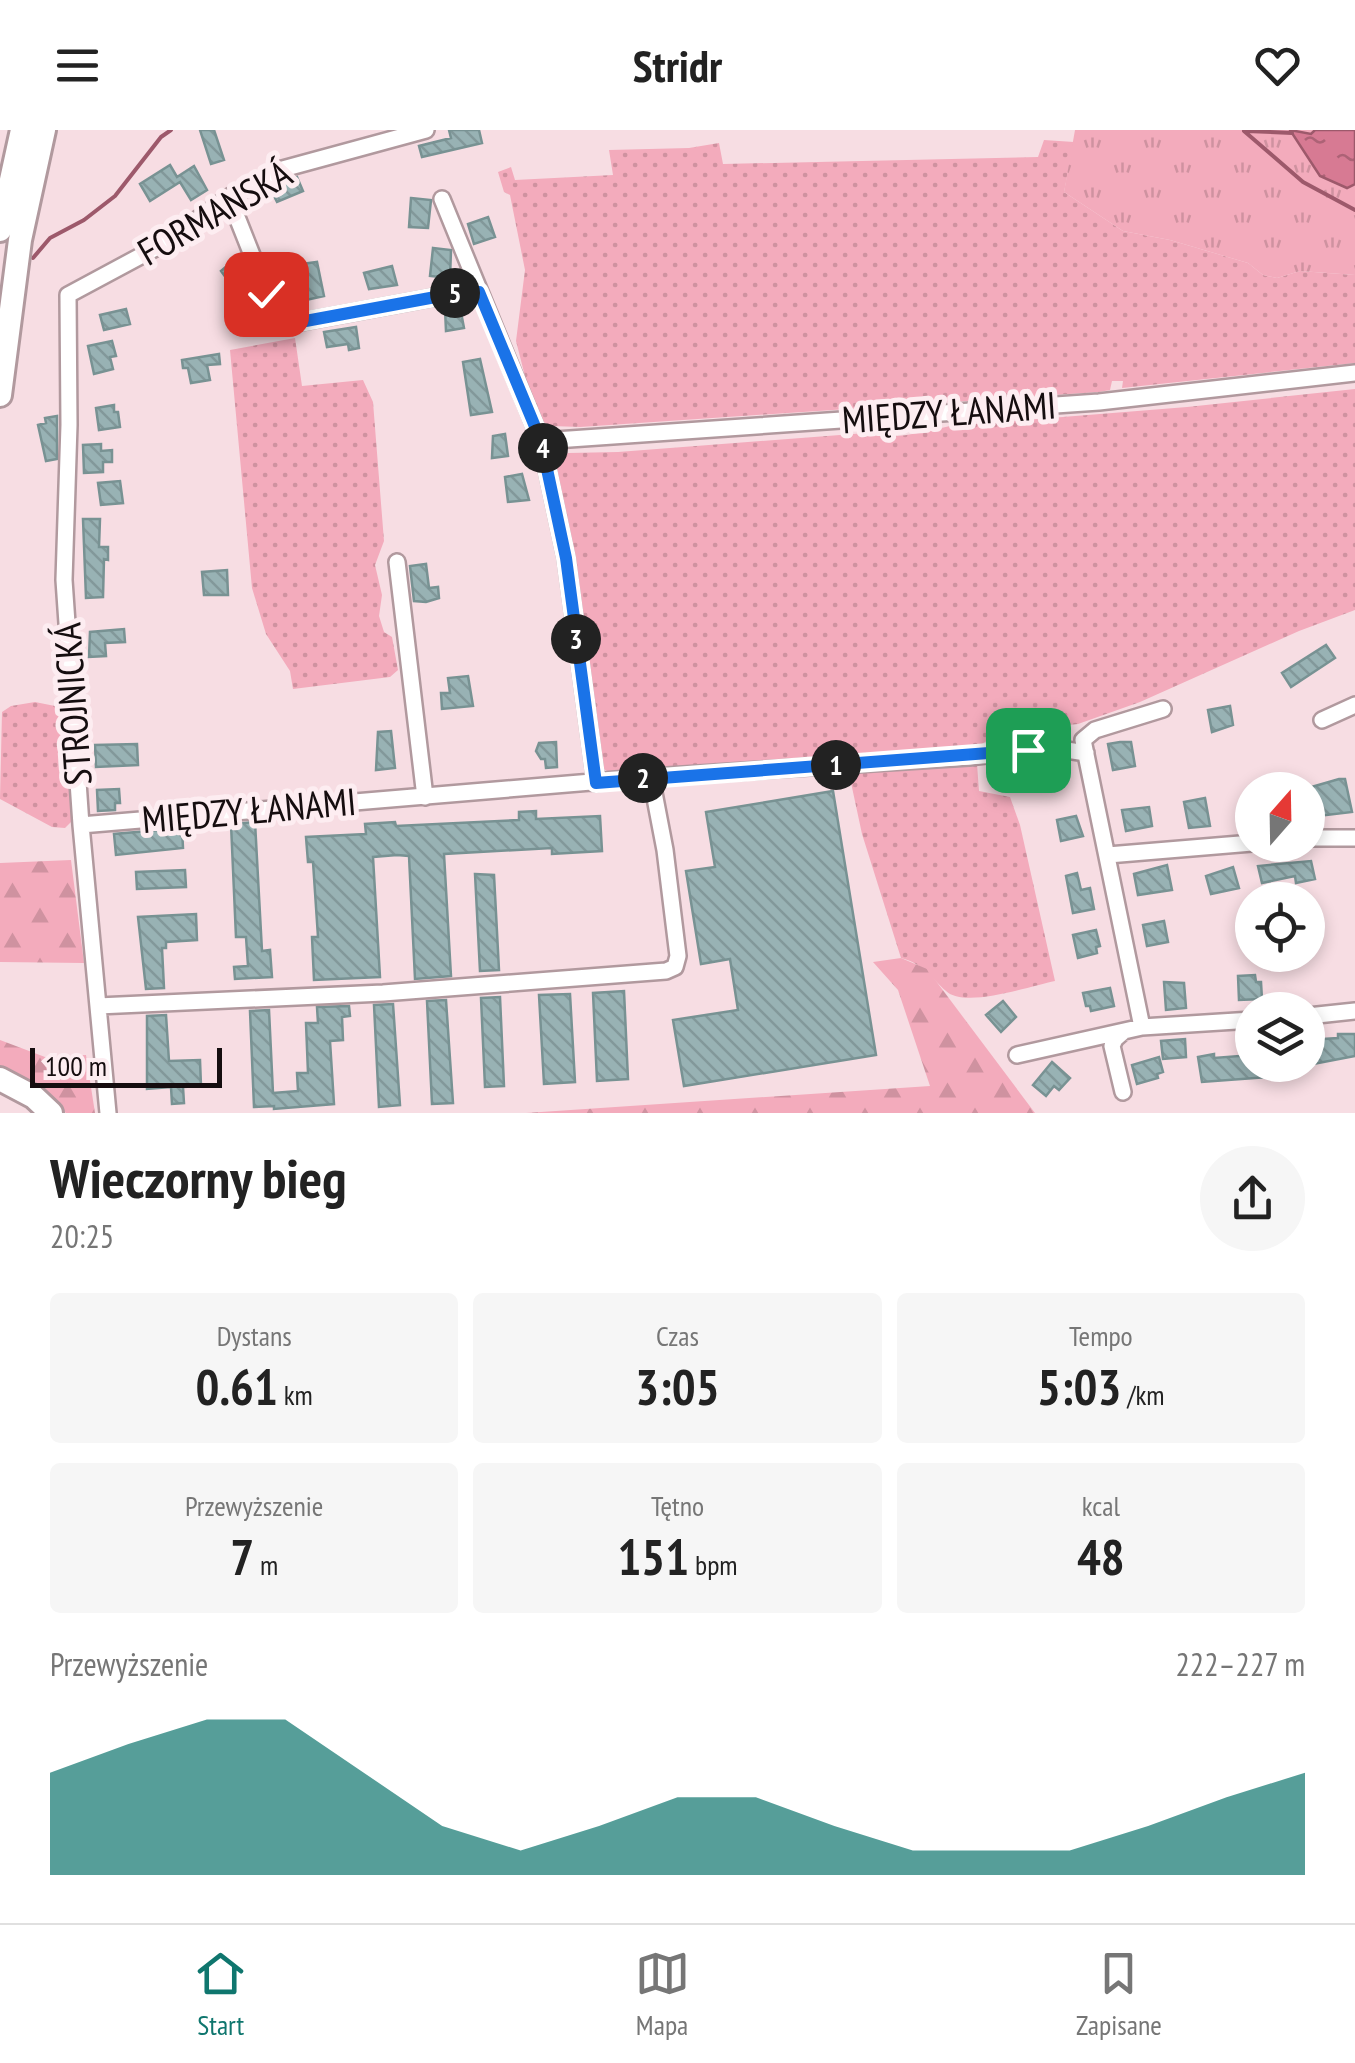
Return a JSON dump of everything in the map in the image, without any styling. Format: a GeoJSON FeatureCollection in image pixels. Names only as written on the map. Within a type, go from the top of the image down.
{"type":"FeatureCollection","features":[{"type":"Feature","properties":{"kind":"highway"},"geometry":{"type":"LineString","coordinates":[[0,230],[22,130]]}},
{"type":"Feature","properties":{"kind":"highway"},"geometry":{"type":"LineString","coordinates":[[0,395],[20,240],[44,130]]}},
{"type":"Feature","properties":{"kind":"highway"},"geometry":{"type":"LineString","coordinates":[[0,1079],[34,1098],[51,1113]]}},
{"type":"Feature","properties":{"kind":"street","name":"FORMANSKÁ"},"geometry":{"type":"LineString","coordinates":[[68,294],[163,244],[230,196],[279,170],[426,130]]}},
{"type":"Feature","properties":{"kind":"street"},"geometry":{"type":"LineString","coordinates":[[230,196],[279,323],[284,325],[479,292]]}},
{"type":"Feature","properties":{"kind":"street"},"geometry":{"type":"LineString","coordinates":[[442,199],[541,441],[566,558],[596,783]]}},
{"type":"Feature","properties":{"kind":"street","name":"STROJNICKÁ"},"geometry":{"type":"LineString","coordinates":[[68,294],[64,580],[81,825],[108,1113]]}},
{"type":"Feature","properties":{"kind":"street","name":"MIĘDZY ŁANAMI"},"geometry":{"type":"LineString","coordinates":[[541,441],[1100,402],[1355,372]]}},
{"type":"Feature","properties":{"kind":"street"},"geometry":{"type":"LineString","coordinates":[[397,562],[425,797]]}},
{"type":"Feature","properties":{"kind":"street"},"geometry":{"type":"LineString","coordinates":[[1322,720],[1355,705]]}},
{"type":"Feature","properties":{"kind":"street"},"geometry":{"type":"LineString","coordinates":[[1134,1028],[1108,855],[1083,740],[1088,733],[1163,709]]}},
{"type":"Feature","properties":{"kind":"street","name":"MIĘDZY ŁANAMI"},"geometry":{"type":"LineString","coordinates":[[81,825],[1028,750],[1060,749],[1086,754]]}},
{"type":"Feature","properties":{"kind":"street"},"geometry":{"type":"LineString","coordinates":[[98,1006],[383,992],[666,971],[675,966],[678,956],[651,777]]}},
{"type":"Feature","properties":{"kind":"street"},"geometry":{"type":"LineString","coordinates":[[1325,838],[1355,838]]}},
{"type":"Feature","properties":{"kind":"street"},"geometry":{"type":"LineString","coordinates":[[1108,855],[1235,844]]}},
{"type":"Feature","properties":{"kind":"street"},"geometry":{"type":"LineString","coordinates":[[1325,1014],[1355,1011]]}},
{"type":"Feature","properties":{"kind":"street"},"geometry":{"type":"LineString","coordinates":[[1018,1055],[1134,1028],[1235,1021]]}},
{"type":"Feature","properties":{"kind":"street"},"geometry":{"type":"LineString","coordinates":[[1123,1092],[1112,1046],[1115,1039],[1134,1028]]}},
{"type":"Feature","properties":{"kind":"green space"},"geometry":{"type":"Polygon","coordinates":[[[1075,130],[1355,130],[1355,275],[1300,271],[1277,278],[1263,275],[1248,263],[1123,231],[1064,192],[1075,130]]]}},
{"type":"Feature","properties":{"kind":"green space"},"geometry":{"type":"Polygon","coordinates":[[[1044,140],[1074,142],[1064,192],[1123,231],[1248,263],[1263,275],[1277,278],[1300,271],[1355,275],[1355,363],[1122,388],[1123,381],[1112,381],[1110,390],[1099,392],[580,427],[551,426],[542,421],[528,388],[516,341],[525,270],[510,195],[504,192],[498,172],[511,167],[515,180],[613,175],[609,150],[689,148],[719,143],[723,164],[1038,157],[1044,140]]]}},
{"type":"Feature","properties":{"kind":"green space"},"geometry":{"type":"Polygon","coordinates":[[[295,338],[302,386],[363,380],[373,402],[384,541],[375,565],[382,595],[379,616],[384,632],[392,637],[398,670],[390,677],[293,689],[290,671],[266,634],[252,588],[230,350],[295,338]]]}},
{"type":"Feature","properties":{"kind":"green space"},"geometry":{"type":"Polygon","coordinates":[[[1355,389],[1355,610],[1140,702],[1078,724],[1001,732],[969,752],[612,774],[602,768],[596,752],[581,615],[553,473],[568,453],[866,433],[898,436],[950,426],[1355,389]]]}},
{"type":"Feature","properties":{"kind":"green space"},"geometry":{"type":"Polygon","coordinates":[[[35,702],[65,708],[73,820],[65,828],[52,827],[0,799],[2,712],[11,706],[35,702]]]}},
{"type":"Feature","properties":{"kind":"green space"},"geometry":{"type":"Polygon","coordinates":[[[977,764],[979,791],[1010,797],[1020,825],[1055,981],[968,998],[946,991],[921,967],[901,958],[862,834],[850,778],[869,767],[977,764]]]}},
{"type":"Feature","properties":{"kind":"green space"},"geometry":{"type":"Polygon","coordinates":[[[71,860],[84,963],[0,962],[0,863],[71,860]]]}},
{"type":"Feature","properties":{"kind":"green space"},"geometry":{"type":"Polygon","coordinates":[[[901,958],[927,969],[1035,1113],[526,1113],[930,1086],[898,990],[873,962],[901,958]]]}},
{"type":"Feature","properties":{"kind":"green space"},"geometry":{"type":"Polygon","coordinates":[[[0,1040],[45,1057],[86,1055],[95,1113],[66,1113],[20,1077],[0,1069],[0,1040]]]}},
{"type":"Feature","properties":{"kind":"water"},"geometry":{"type":"Polygon","coordinates":[[[1290,130],[1311,134],[1315,130],[1355,130],[1355,184],[1347,188],[1320,176],[1290,130]]]}},
{"type":"Feature","properties":{"kind":"building"},"geometry":{"type":"Polygon","coordinates":[[[200,130],[214,130],[224,160],[211,164],[200,130]]]}},
{"type":"Feature","properties":{"kind":"building"},"geometry":{"type":"Polygon","coordinates":[[[449,130],[479,130],[482,143],[422,157],[419,146],[451,138],[449,130]]]}},
{"type":"Feature","properties":{"kind":"building"},"geometry":{"type":"Polygon","coordinates":[[[170,165],[177,177],[194,166],[207,190],[191,200],[180,182],[150,201],[140,184],[170,165]]]}},
{"type":"Feature","properties":{"kind":"building"},"geometry":{"type":"Polygon","coordinates":[[[297,177],[303,191],[277,202],[271,190],[297,177]]]}},
{"type":"Feature","properties":{"kind":"building"},"geometry":{"type":"Polygon","coordinates":[[[411,198],[431,200],[428,228],[409,227],[411,198]]]}},
{"type":"Feature","properties":{"kind":"building"},"geometry":{"type":"Polygon","coordinates":[[[488,217],[495,237],[474,244],[468,224],[488,217]]]}},
{"type":"Feature","properties":{"kind":"building"},"geometry":{"type":"Polygon","coordinates":[[[433,248],[451,250],[450,278],[430,276],[433,248]]]}},
{"type":"Feature","properties":{"kind":"building"},"geometry":{"type":"Polygon","coordinates":[[[234,260],[246,275],[232,286],[221,271],[234,260]]]}},
{"type":"Feature","properties":{"kind":"building"},"geometry":{"type":"Polygon","coordinates":[[[317,262],[324,296],[306,300],[301,264],[317,262]]]}},
{"type":"Feature","properties":{"kind":"building"},"geometry":{"type":"Polygon","coordinates":[[[392,266],[397,285],[369,289],[364,273],[392,266]]]}},
{"type":"Feature","properties":{"kind":"building"},"geometry":{"type":"Polygon","coordinates":[[[460,307],[464,328],[446,331],[445,309],[460,307]]]}},
{"type":"Feature","properties":{"kind":"building"},"geometry":{"type":"Polygon","coordinates":[[[126,309],[130,324],[104,330],[100,315],[126,309]]]}},
{"type":"Feature","properties":{"kind":"building"},"geometry":{"type":"Polygon","coordinates":[[[356,327],[359,348],[349,350],[348,344],[327,347],[324,332],[356,327]]]}},
{"type":"Feature","properties":{"kind":"building"},"geometry":{"type":"Polygon","coordinates":[[[112,341],[116,356],[110,357],[113,369],[94,374],[88,346],[112,341]]]}},
{"type":"Feature","properties":{"kind":"building"},"geometry":{"type":"Polygon","coordinates":[[[219,354],[220,364],[207,365],[210,380],[191,383],[182,360],[219,354]]]}},
{"type":"Feature","properties":{"kind":"building"},"geometry":{"type":"Polygon","coordinates":[[[480,359],[492,412],[471,415],[463,362],[480,359]]]}},
{"type":"Feature","properties":{"kind":"building"},"geometry":{"type":"Polygon","coordinates":[[[114,405],[120,427],[99,430],[96,408],[114,405]]]}},
{"type":"Feature","properties":{"kind":"building"},"geometry":{"type":"Polygon","coordinates":[[[57,416],[57,459],[46,461],[38,425],[46,423],[45,418],[57,416]]]}},
{"type":"Feature","properties":{"kind":"building"},"geometry":{"type":"Polygon","coordinates":[[[505,434],[508,456],[492,458],[493,436],[505,434]]]}},
{"type":"Feature","properties":{"kind":"building"},"geometry":{"type":"Polygon","coordinates":[[[101,444],[101,451],[112,450],[112,462],[103,462],[103,472],[84,473],[83,445],[101,444]]]}},
{"type":"Feature","properties":{"kind":"building"},"geometry":{"type":"Polygon","coordinates":[[[522,474],[529,500],[508,502],[505,477],[522,474]]]}},
{"type":"Feature","properties":{"kind":"building"},"geometry":{"type":"Polygon","coordinates":[[[120,481],[123,503],[101,505],[98,483],[120,481]]]}},
{"type":"Feature","properties":{"kind":"building"},"geometry":{"type":"Polygon","coordinates":[[[83,519],[100,519],[99,547],[108,547],[103,597],[86,598],[83,519]]]}},
{"type":"Feature","properties":{"kind":"building"},"geometry":{"type":"Polygon","coordinates":[[[426,564],[429,588],[438,587],[439,598],[414,601],[410,566],[426,564]]]}},
{"type":"Feature","properties":{"kind":"building"},"geometry":{"type":"Polygon","coordinates":[[[227,570],[228,595],[204,595],[202,572],[227,570]]]}},
{"type":"Feature","properties":{"kind":"building"},"geometry":{"type":"Polygon","coordinates":[[[124,629],[125,642],[105,643],[106,656],[89,657],[90,632],[124,629]]]}},
{"type":"Feature","properties":{"kind":"building"},"geometry":{"type":"Polygon","coordinates":[[[1326,645],[1335,658],[1291,687],[1282,673],[1326,645]]]}},
{"type":"Feature","properties":{"kind":"building"},"geometry":{"type":"Polygon","coordinates":[[[468,676],[473,706],[442,709],[441,693],[450,693],[448,678],[468,676]]]}},
{"type":"Feature","properties":{"kind":"building"},"geometry":{"type":"Polygon","coordinates":[[[1230,706],[1233,725],[1212,732],[1208,710],[1230,706]]]}},
{"type":"Feature","properties":{"kind":"building"},"geometry":{"type":"Polygon","coordinates":[[[391,731],[395,768],[376,770],[378,732],[391,731]]]}},
{"type":"Feature","properties":{"kind":"building"},"geometry":{"type":"Polygon","coordinates":[[[556,742],[557,767],[546,768],[545,759],[536,751],[539,743],[556,742]]]}},
{"type":"Feature","properties":{"kind":"building"},"geometry":{"type":"Polygon","coordinates":[[[1131,742],[1135,766],[1113,770],[1108,744],[1131,742]]]}},
{"type":"Feature","properties":{"kind":"building"},"geometry":{"type":"Polygon","coordinates":[[[137,744],[138,765],[96,767],[95,745],[137,744]]]}},
{"type":"Feature","properties":{"kind":"building"},"geometry":{"type":"Polygon","coordinates":[[[1050,761],[1055,784],[1036,788],[1031,766],[1025,767],[1025,762],[1050,761]]]}},
{"type":"Feature","properties":{"kind":"building"},"geometry":{"type":"Polygon","coordinates":[[[1345,779],[1352,812],[1325,815],[1325,783],[1345,779]]]}},
{"type":"Feature","properties":{"kind":"building"},"geometry":{"type":"Polygon","coordinates":[[[119,789],[120,803],[115,803],[115,810],[98,811],[97,790],[119,789]]]}},
{"type":"Feature","properties":{"kind":"building"},"geometry":{"type":"Polygon","coordinates":[[[833,791],[876,1055],[684,1086],[673,1020],[738,1010],[730,959],[701,964],[686,871],[715,867],[706,812],[833,791]]]}},
{"type":"Feature","properties":{"kind":"building"},"geometry":{"type":"Polygon","coordinates":[[[1205,798],[1210,826],[1189,828],[1184,802],[1205,798]]]}},
{"type":"Feature","properties":{"kind":"building"},"geometry":{"type":"Polygon","coordinates":[[[1149,807],[1152,826],[1126,831],[1122,810],[1149,807]]]}},
{"type":"Feature","properties":{"kind":"building"},"geometry":{"type":"Polygon","coordinates":[[[536,811],[536,819],[600,816],[602,851],[552,854],[552,848],[444,854],[451,976],[415,979],[409,856],[397,855],[373,857],[380,977],[314,980],[312,937],[318,937],[313,862],[308,862],[306,837],[366,834],[365,824],[519,820],[519,812],[536,811]]]}},
{"type":"Feature","properties":{"kind":"building"},"geometry":{"type":"Polygon","coordinates":[[[1076,816],[1083,836],[1061,841],[1057,820],[1076,816]]]}},
{"type":"Feature","properties":{"kind":"building"},"geometry":{"type":"Polygon","coordinates":[[[255,822],[262,951],[270,950],[272,977],[235,979],[234,967],[248,966],[246,937],[236,937],[231,824],[255,822]]]}},
{"type":"Feature","properties":{"kind":"building"},"geometry":{"type":"Polygon","coordinates":[[[182,828],[183,848],[116,855],[114,834],[182,828]]]}},
{"type":"Feature","properties":{"kind":"building"},"geometry":{"type":"Polygon","coordinates":[[[1311,862],[1315,879],[1296,882],[1295,876],[1262,882],[1258,866],[1311,862]]]}},
{"type":"Feature","properties":{"kind":"building"},"geometry":{"type":"Polygon","coordinates":[[[1167,865],[1172,890],[1138,895],[1134,874],[1167,865]]]}},
{"type":"Feature","properties":{"kind":"building"},"geometry":{"type":"Polygon","coordinates":[[[1233,867],[1237,882],[1235,889],[1211,894],[1206,876],[1233,867]]]}},
{"type":"Feature","properties":{"kind":"building"},"geometry":{"type":"Polygon","coordinates":[[[185,870],[186,887],[137,889],[136,872],[185,870]]]}},
{"type":"Feature","properties":{"kind":"building"},"geometry":{"type":"Polygon","coordinates":[[[1077,873],[1081,890],[1090,888],[1094,909],[1073,913],[1066,876],[1077,873]]]}},
{"type":"Feature","properties":{"kind":"building"},"geometry":{"type":"Polygon","coordinates":[[[475,874],[494,875],[499,970],[480,971],[475,874]]]}},
{"type":"Feature","properties":{"kind":"building"},"geometry":{"type":"Polygon","coordinates":[[[196,914],[197,940],[166,942],[166,948],[162,948],[164,988],[146,989],[138,917],[196,914]]]}},
{"type":"Feature","properties":{"kind":"building"},"geometry":{"type":"Polygon","coordinates":[[[1164,921],[1168,942],[1147,946],[1143,925],[1164,921]]]}},
{"type":"Feature","properties":{"kind":"building"},"geometry":{"type":"Polygon","coordinates":[[[1096,930],[1100,946],[1096,947],[1097,953],[1078,958],[1073,935],[1096,930]]]}},
{"type":"Feature","properties":{"kind":"building"},"geometry":{"type":"Polygon","coordinates":[[[1255,975],[1256,982],[1261,982],[1262,992],[1239,992],[1238,976],[1255,975]]]}},
{"type":"Feature","properties":{"kind":"building"},"geometry":{"type":"Polygon","coordinates":[[[1164,982],[1184,983],[1186,1008],[1166,1010],[1164,982]]]}},
{"type":"Feature","properties":{"kind":"building"},"geometry":{"type":"Polygon","coordinates":[[[1110,988],[1114,1006],[1091,1011],[1086,1006],[1083,993],[1110,988]]]}},
{"type":"Feature","properties":{"kind":"building"},"geometry":{"type":"Polygon","coordinates":[[[624,991],[628,1079],[597,1081],[593,993],[624,991]]]}},
{"type":"Feature","properties":{"kind":"building"},"geometry":{"type":"Polygon","coordinates":[[[570,994],[575,1082],[544,1084],[539,995],[570,994]]]}},
{"type":"Feature","properties":{"kind":"building"},"geometry":{"type":"Polygon","coordinates":[[[500,997],[504,1086],[485,1087],[481,998],[500,997]]]}},
{"type":"Feature","properties":{"kind":"building"},"geometry":{"type":"Polygon","coordinates":[[[446,1000],[453,1103],[432,1104],[427,1001],[446,1000]]]}},
{"type":"Feature","properties":{"kind":"building"},"geometry":{"type":"Polygon","coordinates":[[[1003,1001],[1016,1017],[1001,1032],[986,1015],[1003,1001]]]}},
{"type":"Feature","properties":{"kind":"building"},"geometry":{"type":"Polygon","coordinates":[[[393,1004],[400,1105],[379,1107],[374,1005],[393,1004]]]}},
{"type":"Feature","properties":{"kind":"building"},"geometry":{"type":"Polygon","coordinates":[[[349,1006],[350,1016],[342,1017],[343,1040],[330,1041],[334,1104],[254,1107],[250,1011],[269,1010],[273,1093],[298,1091],[297,1073],[308,1073],[306,1023],[318,1023],[317,1007],[349,1006]]]}},
{"type":"Feature","properties":{"kind":"building"},"geometry":{"type":"Polygon","coordinates":[[[166,1015],[169,1061],[200,1060],[201,1086],[183,1087],[184,1103],[172,1104],[171,1087],[147,1089],[147,1016],[166,1015]]]}},
{"type":"Feature","properties":{"kind":"building"},"geometry":{"type":"Polygon","coordinates":[[[1338,1034],[1355,1034],[1355,1056],[1325,1062],[1325,1039],[1338,1038],[1338,1034]]]}},
{"type":"Feature","properties":{"kind":"building"},"geometry":{"type":"Polygon","coordinates":[[[1185,1039],[1186,1057],[1163,1059],[1161,1041],[1185,1039]]]}},
{"type":"Feature","properties":{"kind":"building"},"geometry":{"type":"Polygon","coordinates":[[[1235,1056],[1235,1079],[1202,1082],[1198,1057],[1235,1056]]]}},
{"type":"Feature","properties":{"kind":"building"},"geometry":{"type":"Polygon","coordinates":[[[1159,1057],[1163,1072],[1157,1074],[1158,1078],[1137,1084],[1132,1065],[1159,1057]]]}},
{"type":"Feature","properties":{"kind":"building"},"geometry":{"type":"Polygon","coordinates":[[[1052,1062],[1070,1078],[1059,1090],[1054,1086],[1046,1096],[1033,1085],[1052,1062]]]}},
{"type":"Feature","properties":{"kind":"waterway"},"geometry":{"type":"LineString","coordinates":[[33,258],[50,238],[84,220],[115,196],[161,137],[171,130]]}},
{"type":"Feature","properties":{"kind":"waterway"},"geometry":{"type":"LineString","coordinates":[[1244,131],[1303,182],[1355,210]]}},
{"type":"Feature","properties":{"kind":"waterway"},"geometry":{"type":"LineString","coordinates":[[1247,131],[1292,133]]}},
{"type":"Feature","properties":{"kind":"route"},"geometry":{"type":"LineString","coordinates":[[266,294],[279,323],[284,325],[479,292],[541,441],[566,558],[596,783],[1028,750]]}}]}
